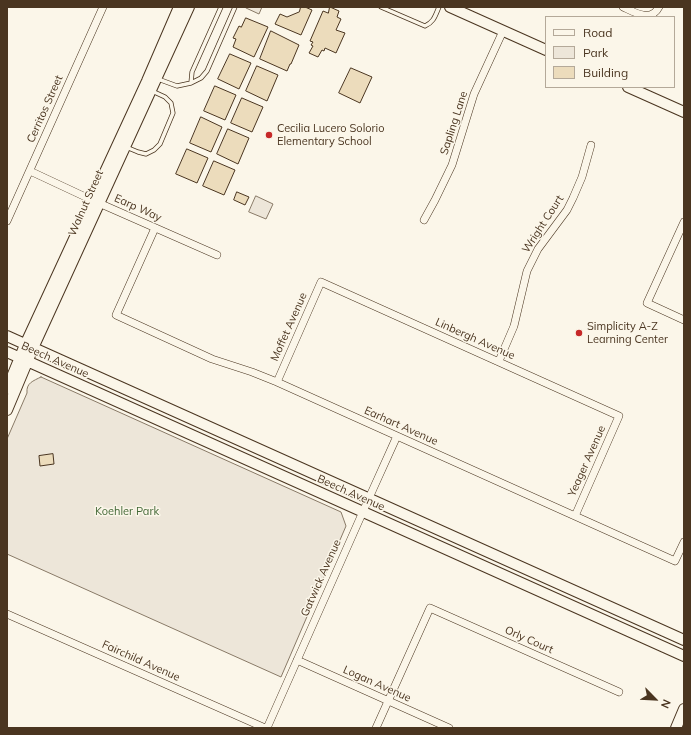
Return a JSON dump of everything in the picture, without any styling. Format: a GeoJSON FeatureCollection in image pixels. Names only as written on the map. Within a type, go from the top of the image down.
{"type":"FeatureCollection","features":[{"type":"Feature","properties":{"kind":"main road","name":"Walnut Street"},"geometry":{"type":"LineString","coordinates":[[96,202],[125,147],[152,83],[179,7]]}},
{"type":"Feature","properties":{"kind":"main road","name":"Walnut Street"},"geometry":{"type":"LineString","coordinates":[[7,410],[29,346],[189,7]]}},
{"type":"Feature","properties":{"kind":"main road"},"geometry":{"type":"LineString","coordinates":[[450,7],[545,50]]}},
{"type":"Feature","properties":{"kind":"main road"},"geometry":{"type":"LineString","coordinates":[[630,88],[684,112]]}},
{"type":"Feature","properties":{"kind":"main road","name":"Beech Avenue"},"geometry":{"type":"LineString","coordinates":[[7,336],[684,640]]}},
{"type":"Feature","properties":{"kind":"main road","name":"Beech Avenue"},"geometry":{"type":"LineString","coordinates":[[7,352],[684,656]]}},
{"type":"Feature","properties":{"kind":"main road","name":"Walnut Street"},"geometry":{"type":"LineString","coordinates":[[7,389],[24,360]]}},
{"type":"Feature","properties":{"kind":"main road"},"geometry":{"type":"LineString","coordinates":[[676,728],[684,709]]}},
{"type":"Feature","properties":{"kind":"street","name":"Cerritos Street"},"geometry":{"type":"LineString","coordinates":[[7,221],[103,7]]}},
{"type":"Feature","properties":{"kind":"street"},"geometry":{"type":"LineString","coordinates":[[623,7],[642,16],[651,15],[658,10],[659,7]]}},
{"type":"Feature","properties":{"kind":"street","name":"Sapling Lane"},"geometry":{"type":"LineString","coordinates":[[424,220],[452,165],[474,94],[503,30]]}},
{"type":"Feature","properties":{"kind":"street","name":"Wright Court"},"geometry":{"type":"LineString","coordinates":[[499,361],[514,326],[527,271],[538,249],[567,210],[582,177],[591,144]]}},
{"type":"Feature","properties":{"kind":"street","name":"Earp Way"},"geometry":{"type":"LineString","coordinates":[[30,171],[96,202],[217,255]]}},
{"type":"Feature","properties":{"kind":"street"},"geometry":{"type":"LineString","coordinates":[[684,222],[647,303],[684,320]]}},
{"type":"Feature","properties":{"kind":"street","name":"Earhart Avenue"},"geometry":{"type":"LineString","coordinates":[[155,228],[116,315],[212,359],[277,382],[675,561],[684,542]]}},
{"type":"Feature","properties":{"kind":"street","name":"Linbergh Avenue"},"geometry":{"type":"LineString","coordinates":[[322,282],[620,416]]}},
{"type":"Feature","properties":{"kind":"street","name":"Moffet Avenue"},"geometry":{"type":"LineString","coordinates":[[277,382],[322,282]]}},
{"type":"Feature","properties":{"kind":"street","name":"Yeager Avenue"},"geometry":{"type":"LineString","coordinates":[[575,516],[620,416]]}},
{"type":"Feature","properties":{"kind":"street","name":"Gatwick Avenue"},"geometry":{"type":"LineString","coordinates":[[266,728],[397,436]]}},
{"type":"Feature","properties":{"kind":"street","name":"Orly Court"},"geometry":{"type":"LineString","coordinates":[[388,701],[430,608],[619,692]]}},
{"type":"Feature","properties":{"kind":"street","name":"Fairchild Avenue"},"geometry":{"type":"LineString","coordinates":[[7,614],[266,728]]}},
{"type":"Feature","properties":{"kind":"street","name":"Logan Avenue"},"geometry":{"type":"LineString","coordinates":[[297,660],[449,728]]}},
{"type":"Feature","properties":{"kind":"street"},"geometry":{"type":"LineString","coordinates":[[376,728],[388,701]]}},
{"type":"Feature","properties":{"kind":"lane"},"geometry":{"type":"LineString","coordinates":[[191,83],[192,72],[221,7]]}},
{"type":"Feature","properties":{"kind":"lane"},"geometry":{"type":"LineString","coordinates":[[152,83],[177,86],[191,83],[201,78],[207,71],[235,7]]}},
{"type":"Feature","properties":{"kind":"lane"},"geometry":{"type":"LineString","coordinates":[[381,7],[425,26],[430,24],[439,7]]}},
{"type":"Feature","properties":{"kind":"lane"},"geometry":{"type":"LineString","coordinates":[[125,147],[146,154],[154,150],[160,144],[173,113],[171,103],[152,83]]}},
{"type":"Feature","properties":{"kind":"green space"},"geometry":{"type":"Polygon","coordinates":[[[246,7],[262,7],[259,14],[246,7]]]}},
{"type":"Feature","properties":{"kind":"green space"},"geometry":{"type":"Polygon","coordinates":[[[256,196],[273,204],[266,219],[249,212],[256,196]]]}},
{"type":"Feature","properties":{"kind":"green space","name":"Koehler Park"},"geometry":{"type":"Polygon","coordinates":[[[41,377],[341,512],[346,526],[281,677],[7,554],[7,439],[29,385],[41,377]]]}},
{"type":"Feature","properties":{"kind":"building"},"geometry":{"type":"Polygon","coordinates":[[[301,7],[312,10],[301,35],[275,24],[280,14],[287,17],[299,12],[301,7]]]}},
{"type":"Feature","properties":{"kind":"building"},"geometry":{"type":"Polygon","coordinates":[[[330,7],[339,11],[337,17],[341,19],[336,30],[345,33],[336,53],[325,48],[318,57],[309,53],[313,46],[311,45],[313,42],[310,41],[323,11],[328,13],[330,7]]]}},
{"type":"Feature","properties":{"kind":"building"},"geometry":{"type":"Polygon","coordinates":[[[246,18],[268,27],[254,57],[233,47],[236,39],[233,38],[239,26],[241,27],[246,18]]]}},
{"type":"Feature","properties":{"kind":"building"},"geometry":{"type":"Polygon","coordinates":[[[271,31],[299,45],[287,71],[260,59],[271,31]]]}},
{"type":"Feature","properties":{"kind":"building"},"geometry":{"type":"Polygon","coordinates":[[[230,54],[251,63],[239,89],[218,79],[230,54]]]}},
{"type":"Feature","properties":{"kind":"building"},"geometry":{"type":"Polygon","coordinates":[[[257,66],[278,75],[267,101],[246,91],[257,66]]]}},
{"type":"Feature","properties":{"kind":"building"},"geometry":{"type":"Polygon","coordinates":[[[351,68],[372,77],[360,103],[339,93],[351,68]]]}},
{"type":"Feature","properties":{"kind":"building"},"geometry":{"type":"Polygon","coordinates":[[[215,86],[236,95],[225,120],[204,111],[215,86]]]}},
{"type":"Feature","properties":{"kind":"building"},"geometry":{"type":"Polygon","coordinates":[[[242,98],[263,107],[252,132],[231,123],[242,98]]]}},
{"type":"Feature","properties":{"kind":"building"},"geometry":{"type":"Polygon","coordinates":[[[201,117],[222,127],[211,152],[190,143],[201,117]]]}},
{"type":"Feature","properties":{"kind":"building"},"geometry":{"type":"Polygon","coordinates":[[[228,129],[249,138],[238,164],[217,154],[228,129]]]}},
{"type":"Feature","properties":{"kind":"building"},"geometry":{"type":"Polygon","coordinates":[[[187,149],[208,158],[197,183],[176,174],[187,149]]]}},
{"type":"Feature","properties":{"kind":"building"},"geometry":{"type":"Polygon","coordinates":[[[214,161],[235,170],[224,195],[203,186],[214,161]]]}},
{"type":"Feature","properties":{"kind":"building"},"geometry":{"type":"Polygon","coordinates":[[[237,192],[249,197],[245,205],[234,200],[237,192]]]}},
{"type":"Feature","properties":{"kind":"building"},"geometry":{"type":"Polygon","coordinates":[[[53,454],[54,464],[40,466],[39,456],[53,454]]]}},
{"type":"Feature","properties":{"kind":"place","name":"Cecilia Lucero Solorio Elementary School"},"geometry":{"type":"Point","coordinates":[269,135]}},
{"type":"Feature","properties":{"kind":"place","name":"Simplicity A-Z Learning Center"},"geometry":{"type":"Point","coordinates":[579,333]}}]}
